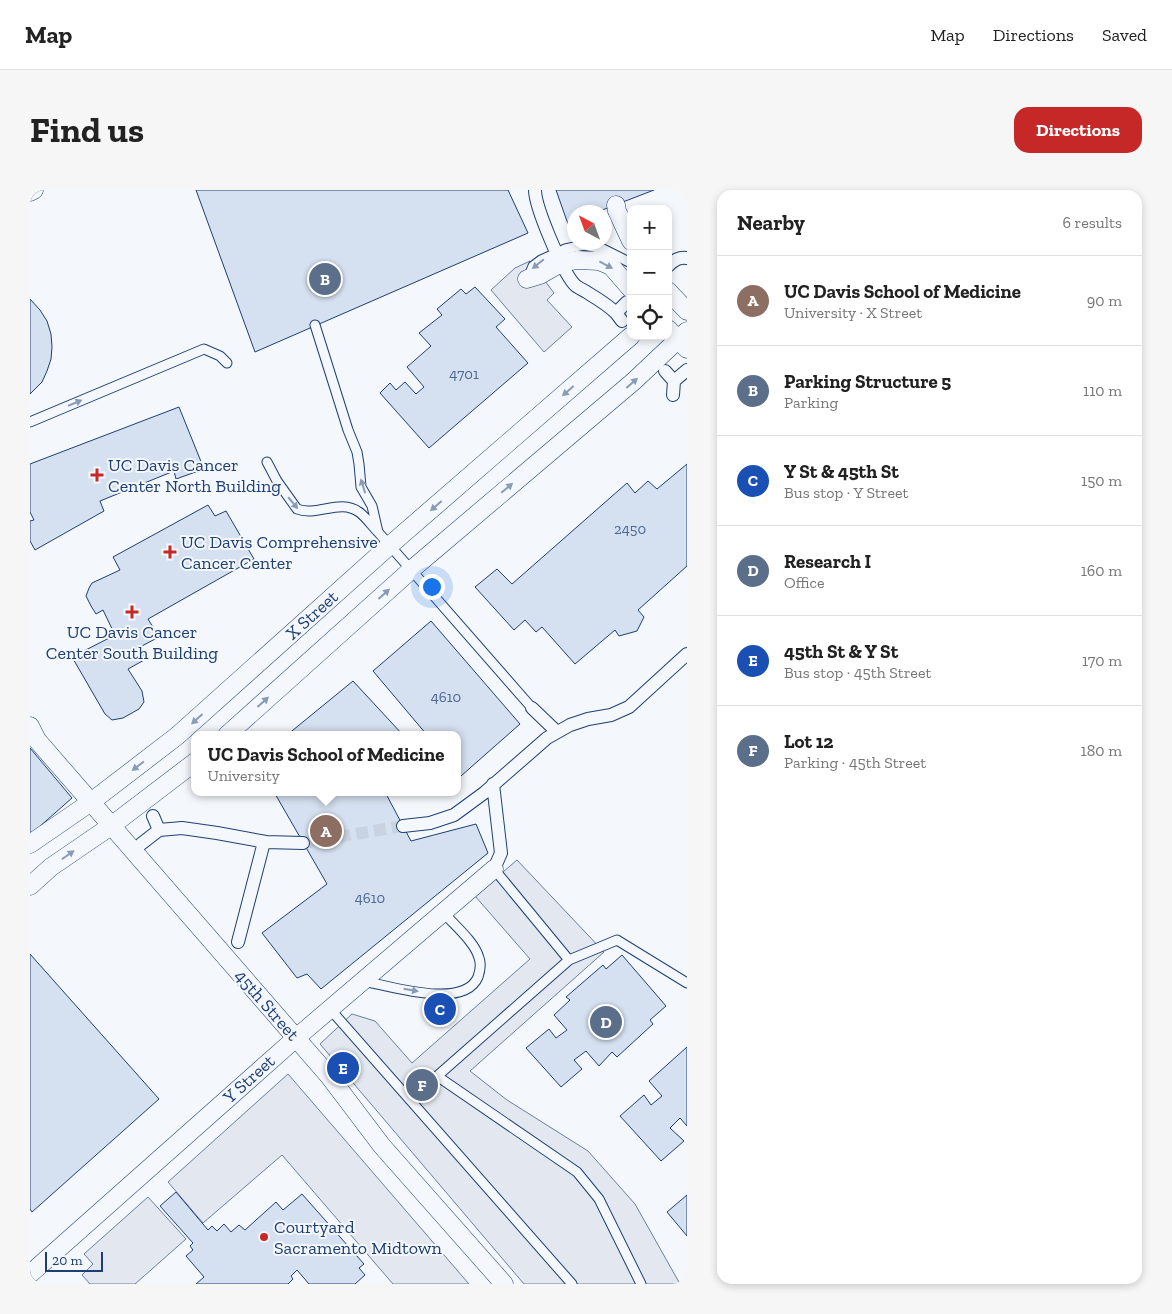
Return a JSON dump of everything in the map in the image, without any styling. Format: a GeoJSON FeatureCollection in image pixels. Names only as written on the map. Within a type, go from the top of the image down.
{"type":"FeatureCollection","features":[{"type":"Feature","properties":{"kind":"street"},"geometry":{"type":"LineString","coordinates":[[30,192],[34,190]]}},
{"type":"Feature","properties":{"kind":"street"},"geometry":{"type":"LineString","coordinates":[[534,190],[538,209],[566,273],[575,286],[610,307],[623,324]]}},
{"type":"Feature","properties":{"kind":"street"},"geometry":{"type":"LineString","coordinates":[[616,205],[627,232]]}},
{"type":"Feature","properties":{"kind":"street"},"geometry":{"type":"LineString","coordinates":[[672,263],[681,257],[687,258]]}},
{"type":"Feature","properties":{"kind":"street"},"geometry":{"type":"LineString","coordinates":[[527,279],[540,275],[559,258],[599,262],[610,266],[628,295]]}},
{"type":"Feature","properties":{"kind":"street"},"geometry":{"type":"LineString","coordinates":[[623,324],[627,305]]}},
{"type":"Feature","properties":{"kind":"street","name":"X Street"},"geometry":{"type":"LineString","coordinates":[[30,844],[91,802],[177,736],[389,546],[623,324]]}},
{"type":"Feature","properties":{"kind":"street","name":"X Street"},"geometry":{"type":"LineString","coordinates":[[230,731],[411,570],[634,382],[680,337]]}},
{"type":"Feature","properties":{"kind":"street"},"geometry":{"type":"LineString","coordinates":[[673,395],[674,381],[687,370]]}},
{"type":"Feature","properties":{"kind":"street"},"geometry":{"type":"LineString","coordinates":[[665,371],[674,381]]}},
{"type":"Feature","properties":{"kind":"street"},"geometry":{"type":"LineString","coordinates":[[403,826],[430,823],[454,815],[547,738],[570,725],[588,719],[611,715],[629,707],[687,654]]}},
{"type":"Feature","properties":{"kind":"street"},"geometry":{"type":"LineString","coordinates":[[532,708],[557,732]]}},
{"type":"Feature","properties":{"kind":"street","name":"45th Street"},"geometry":{"type":"LineString","coordinates":[[30,726],[37,740],[329,1076],[382,1146],[504,1284]]}},
{"type":"Feature","properties":{"kind":"street"},"geometry":{"type":"LineString","coordinates":[[30,886],[51,867],[111,826],[191,765]]}},
{"type":"Feature","properties":{"kind":"street"},"geometry":{"type":"LineString","coordinates":[[493,784],[501,854],[494,869]]}},
{"type":"Feature","properties":{"kind":"street"},"geometry":{"type":"LineString","coordinates":[[153,816],[159,830]]}},
{"type":"Feature","properties":{"kind":"street"},"geometry":{"type":"LineString","coordinates":[[141,844],[159,830],[182,828],[264,842],[303,842]]}},
{"type":"Feature","properties":{"kind":"street"},"geometry":{"type":"LineString","coordinates":[[238,942],[264,842]]}},
{"type":"Feature","properties":{"kind":"street","name":"Y Street"},"geometry":{"type":"LineString","coordinates":[[32,1270],[296,1038],[494,869]]}},
{"type":"Feature","properties":{"kind":"lane"},"geometry":{"type":"LineString","coordinates":[[559,258],[564,249],[584,245],[603,248],[627,261]]}},
{"type":"Feature","properties":{"kind":"lane"},"geometry":{"type":"LineString","coordinates":[[316,325],[348,430],[357,452],[361,487],[372,506],[378,532]]}},
{"type":"Feature","properties":{"kind":"lane"},"geometry":{"type":"LineString","coordinates":[[30,422],[204,349],[220,356],[227,363]]}},
{"type":"Feature","properties":{"kind":"lane"},"geometry":{"type":"LineString","coordinates":[[267,462],[277,481],[297,509],[314,510],[342,506],[358,511],[532,708]]}},
{"type":"Feature","properties":{"kind":"lane"},"geometry":{"type":"LineString","coordinates":[[494,869],[569,960]]}},
{"type":"Feature","properties":{"kind":"lane"},"geometry":{"type":"LineString","coordinates":[[363,981],[440,995],[464,990],[475,983],[480,972],[480,958],[472,944],[444,913]]}},
{"type":"Feature","properties":{"kind":"lane"},"geometry":{"type":"LineString","coordinates":[[410,1100],[569,960],[617,940],[687,983]]}},
{"type":"Feature","properties":{"kind":"lane"},"geometry":{"type":"LineString","coordinates":[[330,1009],[572,1284]]}},
{"type":"Feature","properties":{"kind":"lane"},"geometry":{"type":"LineString","coordinates":[[437,1076],[577,1172],[599,1199],[641,1284]]}},
{"type":"Feature","properties":{"kind":"shaded area"},"geometry":{"type":"Polygon","coordinates":[[[530,261],[554,293],[547,300],[572,327],[544,352],[491,290],[515,268],[530,261]]]}},
{"type":"Feature","properties":{"kind":"shaded area"},"geometry":{"type":"Polygon","coordinates":[[[517,860],[604,952],[470,1071],[507,1100],[588,1151],[635,1204],[680,1284],[524,1284],[320,1044],[352,1014],[375,1021],[412,1063],[530,959],[475,896],[517,860]]]}},
{"type":"Feature","properties":{"kind":"shaded area"},"geometry":{"type":"Polygon","coordinates":[[[288,1074],[469,1284],[393,1284],[282,1155],[203,1223],[168,1182],[288,1074]]]}},
{"type":"Feature","properties":{"kind":"shaded area"},"geometry":{"type":"Polygon","coordinates":[[[148,1197],[186,1239],[135,1284],[90,1284],[82,1275],[93,1264],[84,1254],[148,1197]]]}},
{"type":"Feature","properties":{"kind":"building"},"geometry":{"type":"Polygon","coordinates":[[[196,190],[508,190],[528,233],[255,352],[196,190]]]}},
{"type":"Feature","properties":{"kind":"building"},"geometry":{"type":"Polygon","coordinates":[[[556,190],[654,190],[612,206],[567,205],[567,221],[556,190]]]}},
{"type":"Feature","properties":{"kind":"building"},"geometry":{"type":"Polygon","coordinates":[[[475,287],[505,319],[496,327],[528,363],[429,448],[380,393],[390,383],[396,390],[405,382],[416,394],[424,387],[407,367],[431,346],[419,333],[442,315],[437,309],[461,289],[466,294],[475,287]]]}},
{"type":"Feature","properties":{"kind":"building"},"geometry":{"type":"Polygon","coordinates":[[[30,299],[47,321],[52,347],[51,359],[42,382],[30,394],[30,299]]]}},
{"type":"Feature","properties":{"kind":"building","name":"UC Davis Cancer Center North Building"},"geometry":{"type":"Polygon","coordinates":[[[179,407],[204,469],[176,479],[174,471],[100,501],[104,511],[35,550],[30,541],[30,521],[34,520],[30,512],[30,464],[179,407]]]}},
{"type":"Feature","properties":{"kind":"building"},"geometry":{"type":"Polygon","coordinates":[[[687,464],[687,566],[638,610],[644,617],[637,631],[619,636],[615,630],[575,664],[542,627],[536,632],[525,620],[514,630],[475,587],[497,569],[512,584],[627,483],[635,493],[648,481],[657,489],[687,464]]]}},
{"type":"Feature","properties":{"kind":"building","name":"UC Davis Cancer Center South Building"},"geometry":{"type":"Polygon","coordinates":[[[208,505],[215,516],[226,511],[254,559],[148,619],[159,637],[138,648],[146,659],[128,669],[142,691],[144,702],[139,709],[123,718],[112,720],[105,714],[72,657],[115,635],[103,610],[96,614],[91,606],[86,596],[89,588],[92,583],[120,570],[113,557],[208,505]]]}},
{"type":"Feature","properties":{"kind":"building"},"geometry":{"type":"Polygon","coordinates":[[[431,621],[520,724],[461,776],[461,731],[424,731],[373,671],[431,621]]]}},
{"type":"Feature","properties":{"kind":"building"},"geometry":{"type":"Polygon","coordinates":[[[353,681],[399,731],[292,731],[353,681]]]}},
{"type":"Feature","properties":{"kind":"building"},"geometry":{"type":"Polygon","coordinates":[[[30,748],[72,798],[30,835],[30,748]]]}},
{"type":"Feature","properties":{"kind":"building"},"geometry":{"type":"Polygon","coordinates":[[[276,796],[387,796],[411,841],[476,824],[488,853],[321,989],[307,974],[297,978],[262,933],[327,884],[276,796]]]}},
{"type":"Feature","properties":{"kind":"building"},"geometry":{"type":"Polygon","coordinates":[[[30,954],[159,1099],[32,1212],[30,1209],[30,954]]]}},
{"type":"Feature","properties":{"kind":"building"},"geometry":{"type":"Polygon","coordinates":[[[622,955],[666,1006],[650,1020],[653,1024],[617,1057],[612,1052],[599,1066],[586,1051],[574,1060],[582,1069],[561,1087],[526,1048],[549,1029],[556,1038],[567,1030],[554,1015],[570,1000],[566,997],[603,965],[606,969],[622,955]]]}},
{"type":"Feature","properties":{"kind":"building"},"geometry":{"type":"Polygon","coordinates":[[[687,1047],[687,1126],[680,1118],[670,1128],[684,1141],[661,1161],[620,1116],[644,1095],[651,1105],[662,1096],[649,1081],[687,1047]]]}},
{"type":"Feature","properties":{"kind":"building","name":"Courtyard Sacramento Midtown"},"geometry":{"type":"Polygon","coordinates":[[[176,1192],[208,1230],[212,1226],[217,1231],[224,1224],[231,1232],[239,1225],[245,1230],[276,1202],[283,1210],[302,1194],[364,1264],[359,1268],[365,1275],[355,1284],[309,1284],[297,1270],[291,1276],[293,1279],[288,1284],[196,1284],[204,1277],[186,1256],[193,1250],[190,1246],[193,1243],[160,1206],[176,1192]]]}},
{"type":"Feature","properties":{"kind":"building"},"geometry":{"type":"Polygon","coordinates":[[[687,1195],[687,1236],[667,1212],[687,1195]]]}},
{"type":"Feature","properties":{"kind":"tunnel"},"geometry":{"type":"LineString","coordinates":[[303,843],[403,826]]}},
{"type":"Feature","properties":{"kind":"place","name":"Parking Structure 5"},"geometry":{"type":"Point","coordinates":[325,279]}},
{"type":"Feature","properties":{"kind":"place","name":"UC Davis Cancer Center North Building"},"geometry":{"type":"Point","coordinates":[97,475]}},
{"type":"Feature","properties":{"kind":"place","name":"UC Davis Comprehensive Cancer Center"},"geometry":{"type":"Point","coordinates":[170,552]}},
{"type":"Feature","properties":{"kind":"place","name":"UC Davis Cancer Center South Building"},"geometry":{"type":"Point","coordinates":[132,612]}},
{"type":"Feature","properties":{"kind":"place","name":"UC Davis School of Medicine"},"geometry":{"type":"Point","coordinates":[326,831]}},
{"type":"Feature","properties":{"kind":"place","name":"Y St & 45th St"},"geometry":{"type":"Point","coordinates":[440,1009]}},
{"type":"Feature","properties":{"kind":"place","name":"Research I"},"geometry":{"type":"Point","coordinates":[606,1022]}},
{"type":"Feature","properties":{"kind":"place","name":"45th St & Y St"},"geometry":{"type":"Point","coordinates":[343,1068]}},
{"type":"Feature","properties":{"kind":"place","name":"Lot 12"},"geometry":{"type":"Point","coordinates":[422,1085]}},
{"type":"Feature","properties":{"kind":"place","name":"Courtyard Sacramento Midtown"},"geometry":{"type":"Point","coordinates":[264,1237]}}]}
